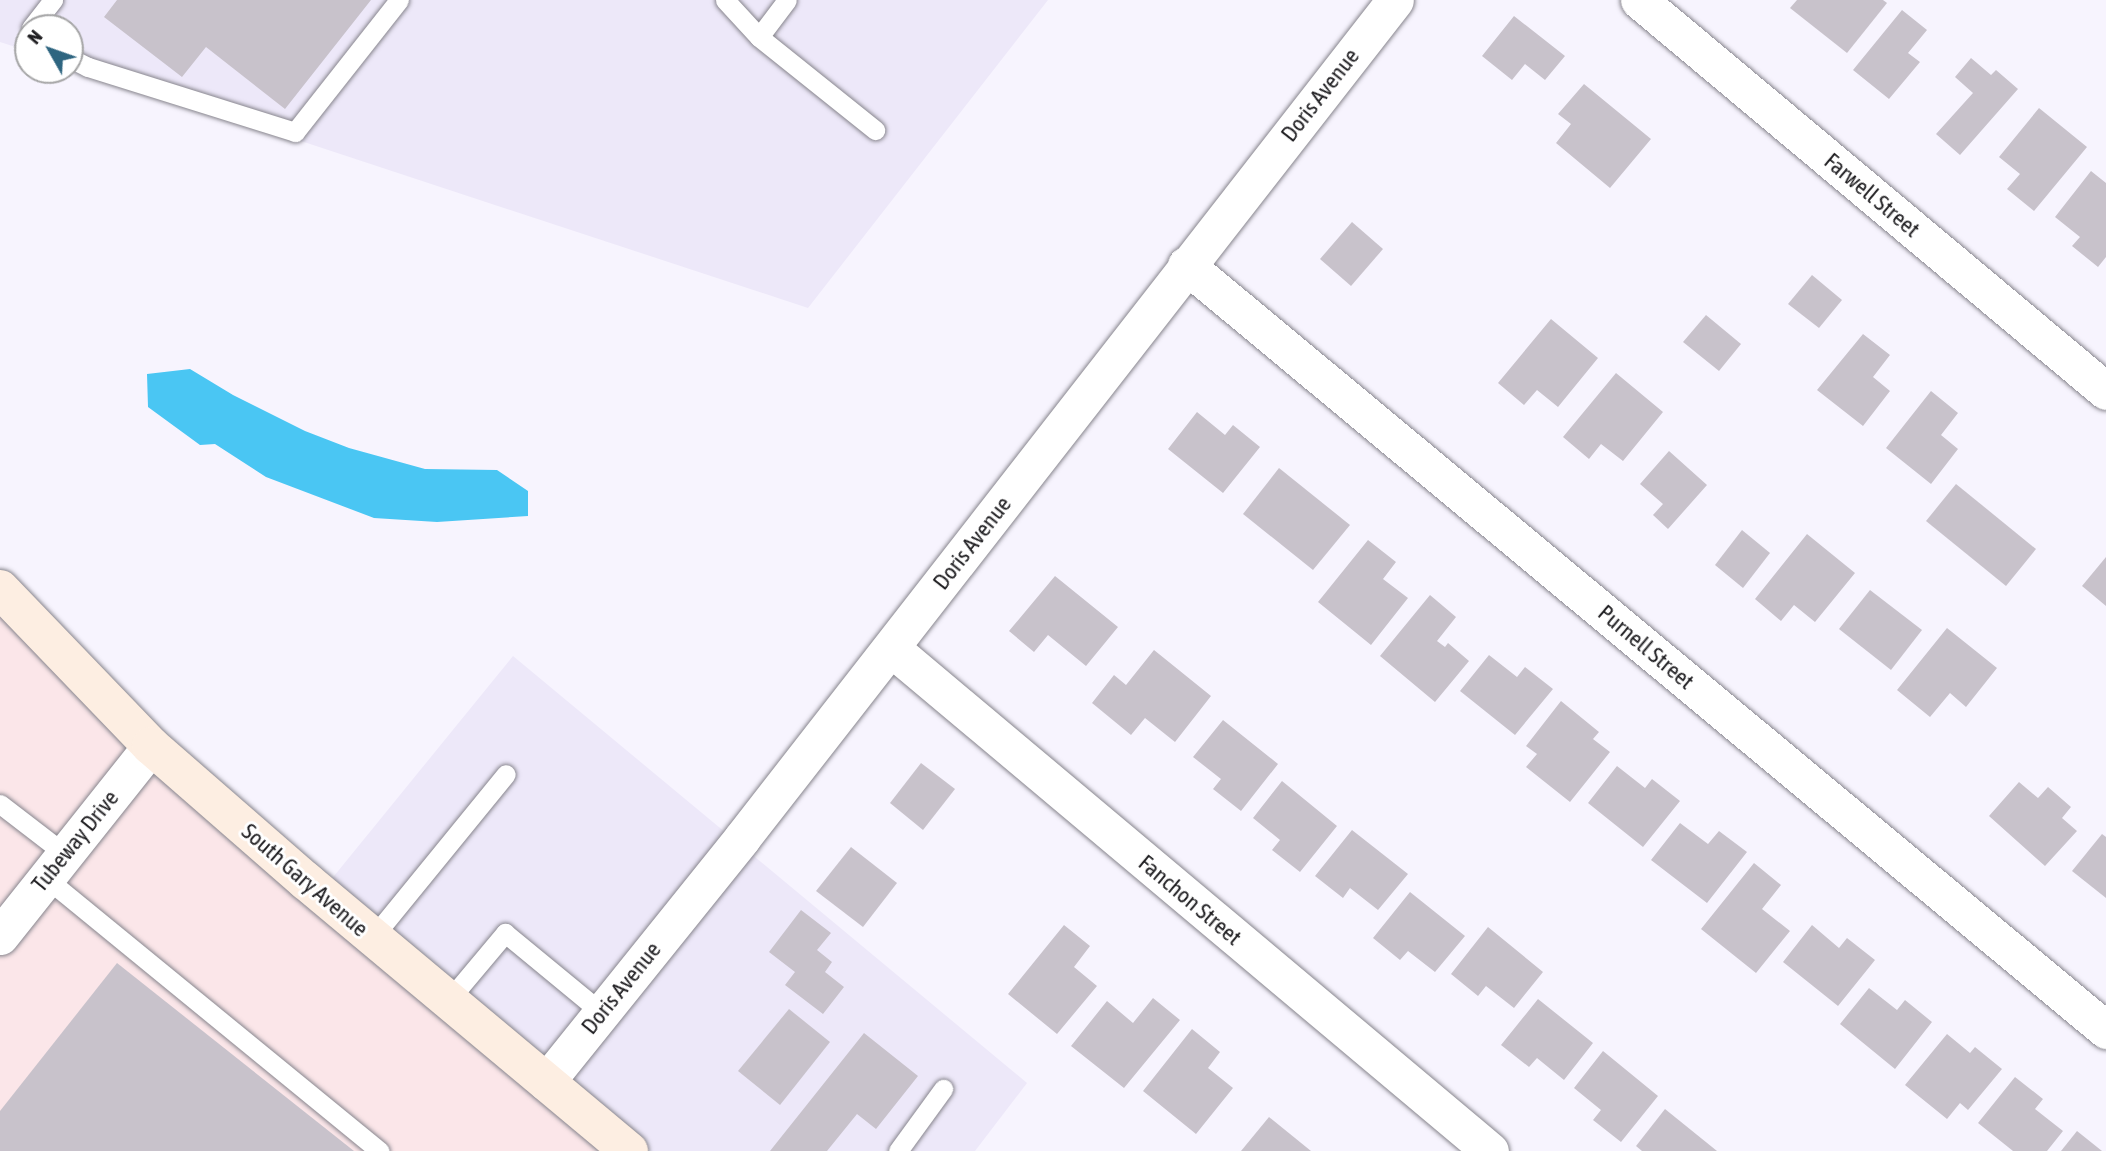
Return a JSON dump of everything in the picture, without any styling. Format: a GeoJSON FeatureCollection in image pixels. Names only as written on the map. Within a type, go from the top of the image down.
{"type":"FeatureCollection","features":[{"type":"Feature","properties":{"kind":"main road","name":"South Gary Avenue"},"geometry":{"type":"LineString","coordinates":[[0,589],[151,746],[546,1082],[618,1148]]}},
{"type":"Feature","properties":{"kind":"street","name":"Doris Avenue"},"geometry":{"type":"LineString","coordinates":[[546,1082],[891,648],[1186,265],[1395,0]]}},
{"type":"Feature","properties":{"kind":"street","name":"Farwell Street"},"geometry":{"type":"LineString","coordinates":[[1639,0],[2106,391]]}},
{"type":"Feature","properties":{"kind":"street","name":"Purnell Street"},"geometry":{"type":"LineString","coordinates":[[1186,265],[2106,1030]]}},
{"type":"Feature","properties":{"kind":"street","name":"Fanchon Street"},"geometry":{"type":"LineString","coordinates":[[891,648],[1490,1151]]}},
{"type":"Feature","properties":{"kind":"street","name":"Tubeway Drive"},"geometry":{"type":"LineString","coordinates":[[0,936],[151,746]]}},
{"type":"Feature","properties":{"kind":"lane"},"geometry":{"type":"LineString","coordinates":[[42,14],[53,0]]}},
{"type":"Feature","properties":{"kind":"lane"},"geometry":{"type":"LineString","coordinates":[[84,65],[295,132],[399,0]]}},
{"type":"Feature","properties":{"kind":"lane"},"geometry":{"type":"LineString","coordinates":[[725,0],[759,37],[874,130]]}},
{"type":"Feature","properties":{"kind":"lane"},"geometry":{"type":"LineString","coordinates":[[759,37],[787,0]]}},
{"type":"Feature","properties":{"kind":"lane"},"geometry":{"type":"LineString","coordinates":[[373,937],[506,774]]}},
{"type":"Feature","properties":{"kind":"lane"},"geometry":{"type":"LineString","coordinates":[[0,804],[55,866],[379,1151]]}},
{"type":"Feature","properties":{"kind":"lane"},"geometry":{"type":"LineString","coordinates":[[448,1001],[505,933],[602,1013]]}},
{"type":"Feature","properties":{"kind":"lane"},"geometry":{"type":"LineString","coordinates":[[898,1151],[943,1089]]}},
{"type":"Feature","properties":{"kind":"shaded area"},"geometry":{"type":"Polygon","coordinates":[[[0,0],[1048,0],[808,308],[84,70],[84,14],[14,14],[14,46],[0,42],[0,0]]]}},
{"type":"Feature","properties":{"kind":"shaded area"},"geometry":{"type":"Polygon","coordinates":[[[0,611],[617,1151],[0,1151],[0,611]]]}},
{"type":"Feature","properties":{"kind":"shaded area"},"geometry":{"type":"Polygon","coordinates":[[[513,656],[1027,1083],[975,1151],[651,1151],[330,881],[513,656]]]}},
{"type":"Feature","properties":{"kind":"water"},"geometry":{"type":"Polygon","coordinates":[[[190,369],[233,395],[305,431],[349,448],[425,469],[497,470],[528,491],[528,516],[437,522],[374,518],[266,477],[215,444],[200,445],[148,407],[147,374],[190,369]]]}},
{"type":"Feature","properties":{"kind":"building"},"geometry":{"type":"Polygon","coordinates":[[[117,0],[371,0],[285,109],[206,47],[182,77],[104,17],[117,0]]]}},
{"type":"Feature","properties":{"kind":"building"},"geometry":{"type":"Polygon","coordinates":[[[1797,0],[1883,0],[1887,3],[1847,53],[1790,8],[1797,0]]]}},
{"type":"Feature","properties":{"kind":"building"},"geometry":{"type":"Polygon","coordinates":[[[1902,10],[1927,30],[1908,53],[1920,62],[1889,99],[1853,70],[1902,10]]]}},
{"type":"Feature","properties":{"kind":"building"},"geometry":{"type":"Polygon","coordinates":[[[1514,16],[1565,56],[1545,80],[1525,64],[1512,80],[1482,56],[1514,16]]]}},
{"type":"Feature","properties":{"kind":"building"},"geometry":{"type":"Polygon","coordinates":[[[1971,58],[1991,75],[1996,70],[2018,89],[1960,155],[1936,134],[1973,93],[1955,77],[1971,58]]]}},
{"type":"Feature","properties":{"kind":"building"},"geometry":{"type":"Polygon","coordinates":[[[1584,84],[1651,139],[1610,188],[1556,143],[1571,124],[1558,114],[1584,84]]]}},
{"type":"Feature","properties":{"kind":"building"},"geometry":{"type":"Polygon","coordinates":[[[2039,108],[2087,147],[2034,211],[2007,189],[2020,174],[1999,157],[2039,108]]]}},
{"type":"Feature","properties":{"kind":"building"},"geometry":{"type":"Polygon","coordinates":[[[2091,171],[2106,183],[2106,257],[2098,267],[2072,246],[2080,237],[2055,217],[2091,171]]]}},
{"type":"Feature","properties":{"kind":"building"},"geometry":{"type":"Polygon","coordinates":[[[1352,222],[1383,249],[1351,286],[1320,259],[1352,222]]]}},
{"type":"Feature","properties":{"kind":"building"},"geometry":{"type":"Polygon","coordinates":[[[1812,275],[1842,300],[1819,328],[1788,304],[1812,275]]]}},
{"type":"Feature","properties":{"kind":"building"},"geometry":{"type":"Polygon","coordinates":[[[1706,315],[1741,344],[1719,371],[1683,342],[1706,315]]]}},
{"type":"Feature","properties":{"kind":"building"},"geometry":{"type":"Polygon","coordinates":[[[1551,319],[1598,358],[1558,407],[1537,390],[1524,405],[1498,383],[1551,319]]]}},
{"type":"Feature","properties":{"kind":"building"},"geometry":{"type":"Polygon","coordinates":[[[1863,334],[1890,355],[1873,377],[1890,391],[1863,426],[1817,390],[1863,334]]]}},
{"type":"Feature","properties":{"kind":"building"},"geometry":{"type":"Polygon","coordinates":[[[1616,373],[1663,412],[1623,461],[1601,444],[1589,459],[1563,437],[1616,373]]]}},
{"type":"Feature","properties":{"kind":"building"},"geometry":{"type":"Polygon","coordinates":[[[1931,391],[1958,413],[1941,435],[1958,449],[1931,484],[1886,448],[1931,391]]]}},
{"type":"Feature","properties":{"kind":"building"},"geometry":{"type":"Polygon","coordinates":[[[1197,412],[1225,435],[1233,425],[1260,447],[1223,493],[1168,449],[1197,412]]]}},
{"type":"Feature","properties":{"kind":"building"},"geometry":{"type":"Polygon","coordinates":[[[1669,451],[1707,485],[1668,529],[1653,515],[1663,504],[1640,484],[1669,451]]]}},
{"type":"Feature","properties":{"kind":"building"},"geometry":{"type":"Polygon","coordinates":[[[1279,468],[1350,525],[1313,570],[1243,514],[1279,468]]]}},
{"type":"Feature","properties":{"kind":"building"},"geometry":{"type":"Polygon","coordinates":[[[1956,484],[2036,549],[2006,586],[1926,521],[1956,484]]]}},
{"type":"Feature","properties":{"kind":"building"},"geometry":{"type":"Polygon","coordinates":[[[1742,530],[1770,553],[1743,588],[1715,565],[1742,530]]]}},
{"type":"Feature","properties":{"kind":"building"},"geometry":{"type":"Polygon","coordinates":[[[1807,534],[1855,573],[1815,622],[1794,605],[1781,621],[1755,599],[1807,534]]]}},
{"type":"Feature","properties":{"kind":"building"},"geometry":{"type":"Polygon","coordinates":[[[1368,540],[1396,562],[1383,579],[1408,598],[1371,645],[1318,602],[1368,540]]]}},
{"type":"Feature","properties":{"kind":"building"},"geometry":{"type":"Polygon","coordinates":[[[2106,557],[2106,606],[2082,586],[2106,557]]]}},
{"type":"Feature","properties":{"kind":"building"},"geometry":{"type":"Polygon","coordinates":[[[1055,576],[1118,627],[1086,666],[1048,635],[1034,652],[1009,631],[1055,576]]]}},
{"type":"Feature","properties":{"kind":"building"},"geometry":{"type":"Polygon","coordinates":[[[1870,590],[1922,630],[1891,670],[1839,629],[1870,590]]]}},
{"type":"Feature","properties":{"kind":"building"},"geometry":{"type":"Polygon","coordinates":[[[1430,595],[1456,617],[1437,641],[1445,647],[1448,643],[1469,661],[1435,702],[1380,656],[1430,595]]]}},
{"type":"Feature","properties":{"kind":"building"},"geometry":{"type":"Polygon","coordinates":[[[1947,628],[1997,668],[1966,707],[1950,693],[1930,717],[1897,690],[1947,628]]]}},
{"type":"Feature","properties":{"kind":"building"},"geometry":{"type":"Polygon","coordinates":[[[1154,650],[1211,696],[1175,742],[1145,718],[1131,735],[1092,703],[1114,675],[1126,685],[1154,650]]]}},
{"type":"Feature","properties":{"kind":"building"},"geometry":{"type":"Polygon","coordinates":[[[1489,655],[1517,677],[1525,667],[1553,689],[1515,735],[1460,691],[1489,655]]]}},
{"type":"Feature","properties":{"kind":"building"},"geometry":{"type":"Polygon","coordinates":[[[1561,701],[1599,732],[1593,739],[1610,752],[1570,802],[1526,767],[1537,754],[1526,746],[1561,701]]]}},
{"type":"Feature","properties":{"kind":"building"},"geometry":{"type":"Polygon","coordinates":[[[1223,720],[1278,764],[1241,811],[1213,789],[1221,779],[1193,757],[1223,720]]]}},
{"type":"Feature","properties":{"kind":"building"},"geometry":{"type":"Polygon","coordinates":[[[921,763],[955,789],[923,830],[890,803],[921,763]]]}},
{"type":"Feature","properties":{"kind":"building"},"geometry":{"type":"Polygon","coordinates":[[[1617,766],[1645,788],[1652,779],[1680,801],[1643,847],[1588,803],[1617,766]]]}},
{"type":"Feature","properties":{"kind":"building"},"geometry":{"type":"Polygon","coordinates":[[[1282,781],[1337,826],[1300,872],[1272,850],[1280,840],[1253,818],[1282,781]]]}},
{"type":"Feature","properties":{"kind":"building"},"geometry":{"type":"Polygon","coordinates":[[[2019,782],[2038,798],[2048,787],[2071,807],[2062,818],[2077,831],[2045,866],[1989,816],[2019,782]]]}},
{"type":"Feature","properties":{"kind":"building"},"geometry":{"type":"Polygon","coordinates":[[[1680,823],[1708,844],[1719,831],[1747,852],[1707,903],[1651,860],[1680,823]]]}},
{"type":"Feature","properties":{"kind":"building"},"geometry":{"type":"Polygon","coordinates":[[[1352,830],[1408,874],[1378,910],[1350,888],[1343,898],[1315,876],[1352,830]]]}},
{"type":"Feature","properties":{"kind":"building"},"geometry":{"type":"Polygon","coordinates":[[[2102,834],[2106,837],[2106,898],[2072,871],[2102,834]]]}},
{"type":"Feature","properties":{"kind":"building"},"geometry":{"type":"Polygon","coordinates":[[[851,847],[897,883],[863,927],[816,891],[851,847]]]}},
{"type":"Feature","properties":{"kind":"building"},"geometry":{"type":"Polygon","coordinates":[[[1754,863],[1781,885],[1762,909],[1790,931],[1756,973],[1701,929],[1754,863]]]}},
{"type":"Feature","properties":{"kind":"building"},"geometry":{"type":"Polygon","coordinates":[[[1410,892],[1465,936],[1435,972],[1408,951],[1400,960],[1373,938],[1410,892]]]}},
{"type":"Feature","properties":{"kind":"building"},"geometry":{"type":"Polygon","coordinates":[[[801,910],[831,933],[817,950],[832,962],[825,972],[844,987],[823,1014],[785,985],[795,972],[769,952],[801,910]]]}},
{"type":"Feature","properties":{"kind":"building"},"geometry":{"type":"Polygon","coordinates":[[[1064,925],[1090,946],[1074,967],[1097,986],[1057,1034],[1008,994],[1064,925]]]}},
{"type":"Feature","properties":{"kind":"building"},"geometry":{"type":"Polygon","coordinates":[[[1812,925],[1839,948],[1847,938],[1875,960],[1838,1006],[1783,962],[1812,925]]]}},
{"type":"Feature","properties":{"kind":"building"},"geometry":{"type":"Polygon","coordinates":[[[1488,927],[1543,972],[1514,1008],[1486,986],[1478,996],[1451,974],[1488,927]]]}},
{"type":"Feature","properties":{"kind":"building"},"geometry":{"type":"Polygon","coordinates":[[[117,963],[354,1151],[0,1151],[0,1111],[117,963]]]}},
{"type":"Feature","properties":{"kind":"building"},"geometry":{"type":"Polygon","coordinates":[[[1869,988],[1897,1010],[1905,1000],[1932,1022],[1895,1069],[1840,1024],[1869,988]]]}},
{"type":"Feature","properties":{"kind":"building"},"geometry":{"type":"Polygon","coordinates":[[[1153,998],[1180,1020],[1124,1088],[1071,1046],[1107,1001],[1133,1023],[1153,998]]]}},
{"type":"Feature","properties":{"kind":"building"},"geometry":{"type":"Polygon","coordinates":[[[1538,999],[1593,1043],[1564,1080],[1537,1058],[1529,1067],[1501,1045],[1538,999]]]}},
{"type":"Feature","properties":{"kind":"building"},"geometry":{"type":"Polygon","coordinates":[[[789,1009],[830,1042],[780,1105],[738,1071],[789,1009]]]}},
{"type":"Feature","properties":{"kind":"building"},"geometry":{"type":"Polygon","coordinates":[[[1192,1029],[1220,1052],[1208,1068],[1233,1088],[1196,1134],[1143,1091],[1192,1029]]]}},
{"type":"Feature","properties":{"kind":"building"},"geometry":{"type":"Polygon","coordinates":[[[864,1033],[918,1076],[876,1129],[857,1114],[827,1151],[770,1151],[864,1033]]]}},
{"type":"Feature","properties":{"kind":"building"},"geometry":{"type":"Polygon","coordinates":[[[1947,1034],[1970,1053],[1975,1047],[2002,1069],[1968,1110],[1960,1103],[1947,1119],[1905,1085],[1947,1034]]]}},
{"type":"Feature","properties":{"kind":"building"},"geometry":{"type":"Polygon","coordinates":[[[1603,1051],[1658,1096],[1621,1142],[1593,1120],[1601,1110],[1574,1088],[1603,1051]]]}},
{"type":"Feature","properties":{"kind":"building"},"geometry":{"type":"Polygon","coordinates":[[[2015,1077],[2043,1099],[2035,1109],[2063,1131],[2047,1151],[2013,1151],[1978,1123],[2015,1077]]]}},
{"type":"Feature","properties":{"kind":"building"},"geometry":{"type":"Polygon","coordinates":[[[1665,1109],[1717,1151],[1642,1151],[1636,1146],[1665,1109]]]}},
{"type":"Feature","properties":{"kind":"building"},"geometry":{"type":"Polygon","coordinates":[[[1269,1117],[1311,1151],[1241,1151],[1269,1117]]]}},
{"type":"Feature","properties":{"kind":"building"},"geometry":{"type":"Polygon","coordinates":[[[2077,1131],[2102,1151],[2061,1151],[2077,1131]]]}}]}
